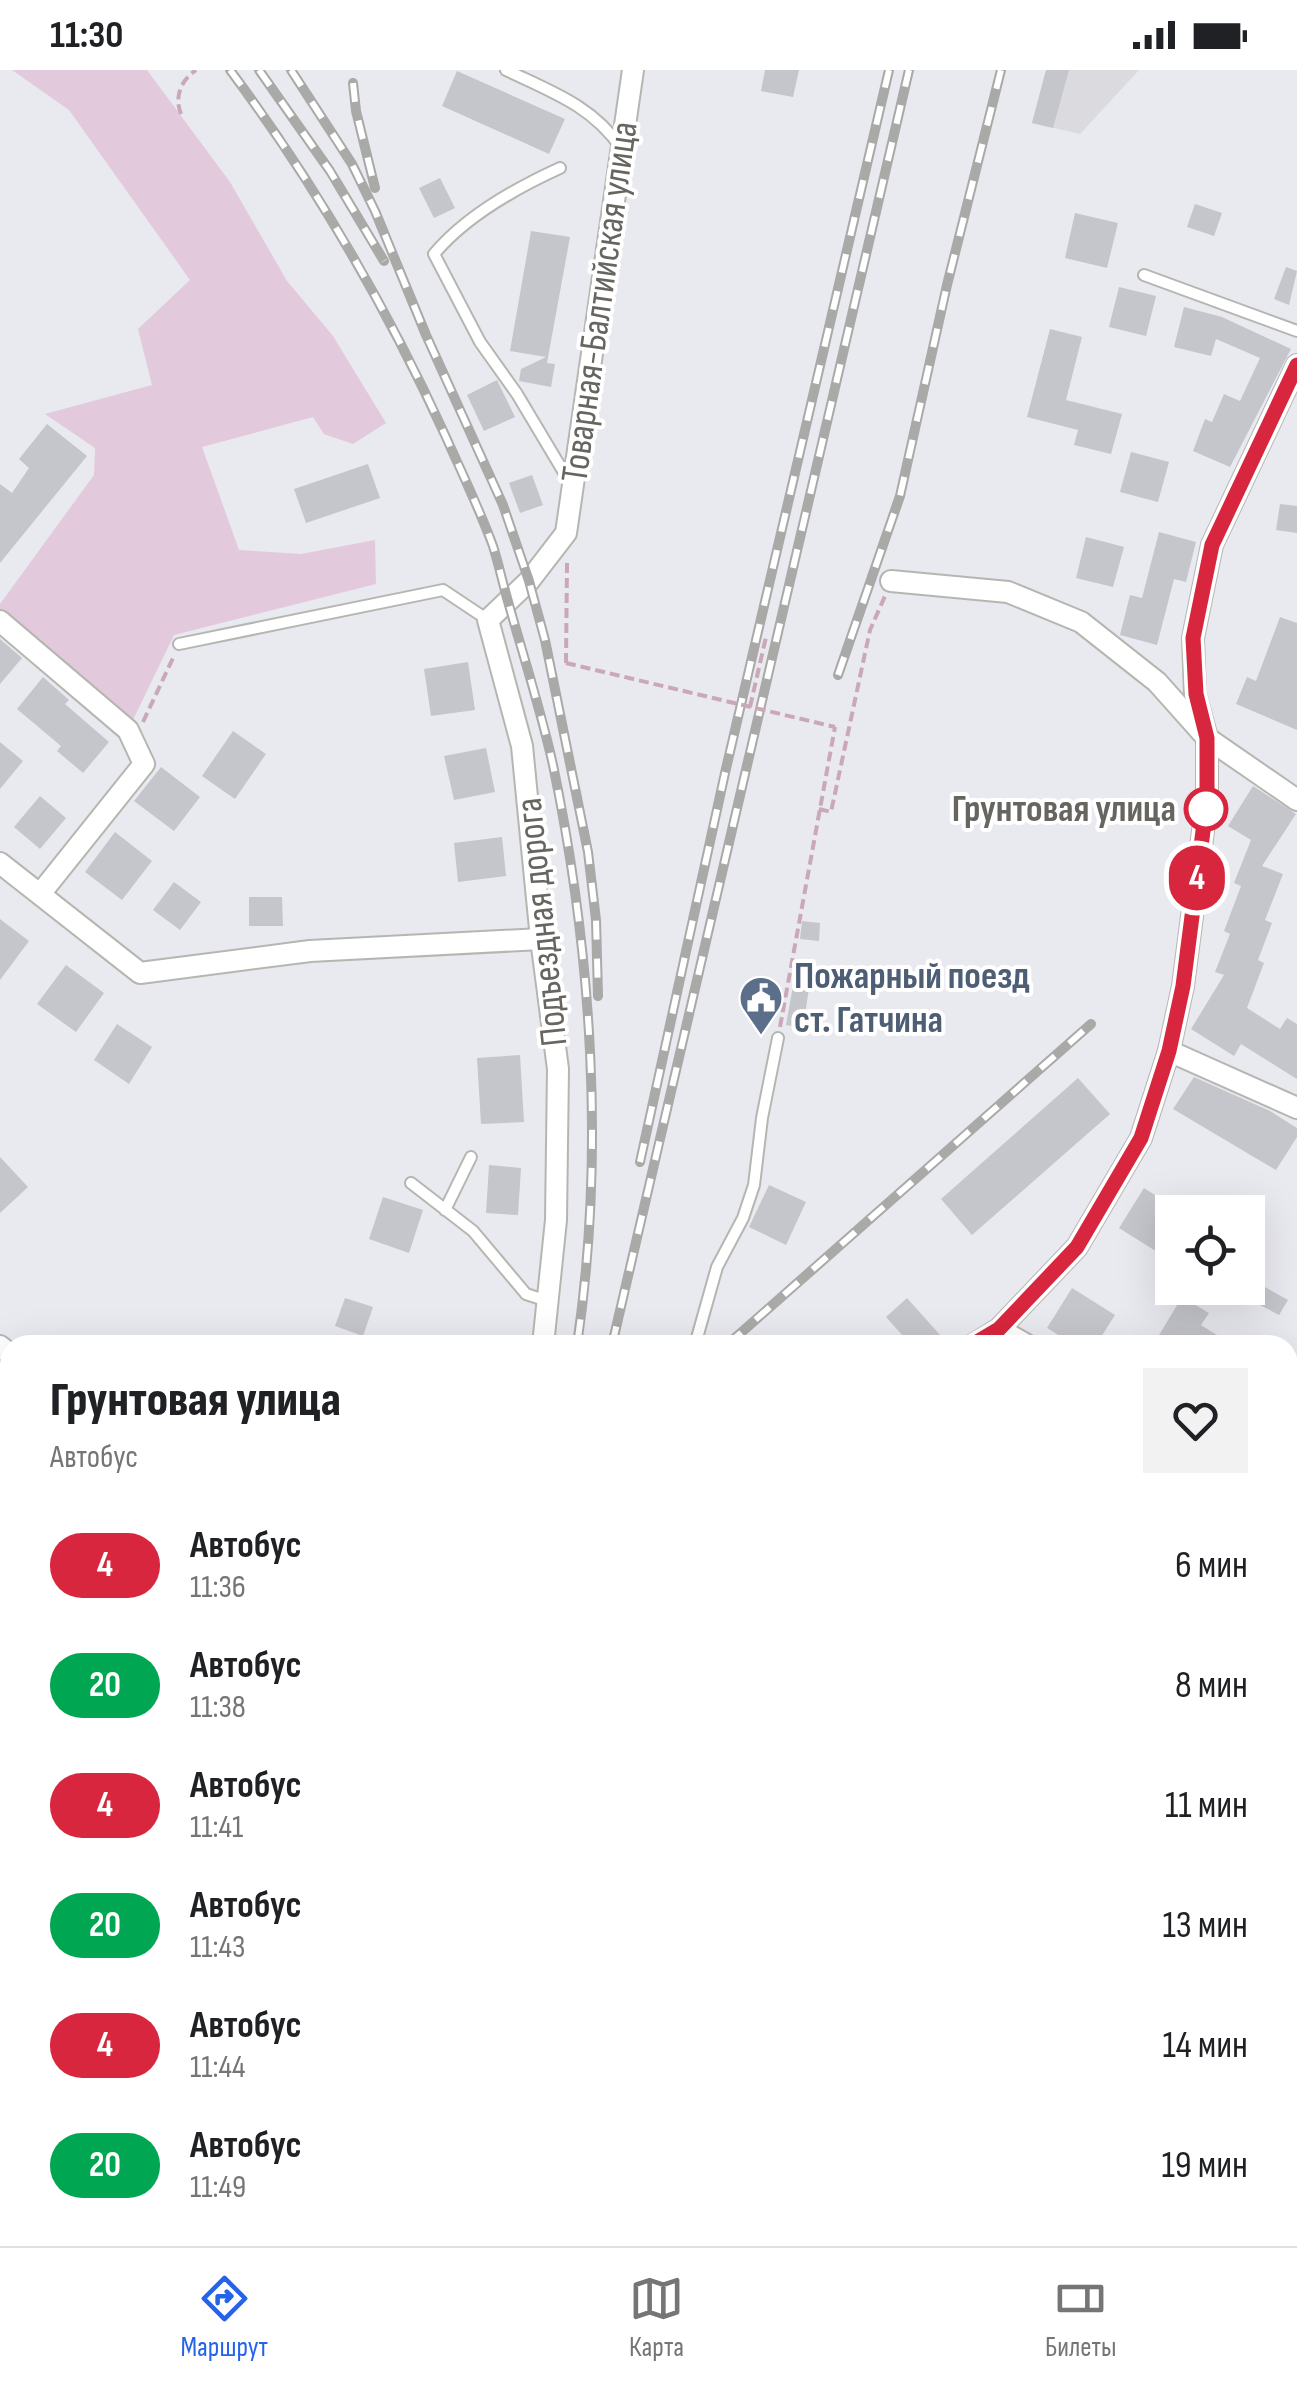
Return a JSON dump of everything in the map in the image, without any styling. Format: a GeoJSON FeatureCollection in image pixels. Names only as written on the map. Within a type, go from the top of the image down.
{"type":"FeatureCollection","features":[{"type":"Feature","properties":{"kind":"street","name":"Товарная-Балтийская улица"},"geometry":{"type":"LineString","coordinates":[[488,620],[529,581],[566,534],[634,70]]}},
{"type":"Feature","properties":{"kind":"street"},"geometry":{"type":"LineString","coordinates":[[989,1335],[1077,1247],[1141,1138],[1169,1051],[1183,986],[1207,800],[1207,738],[1196,694],[1193,638],[1212,545],[1297,365]]}},
{"type":"Feature","properties":{"kind":"street"},"geometry":{"type":"LineString","coordinates":[[891,581],[1008,592],[1080,622],[1157,682],[1207,738],[1297,800]]}},
{"type":"Feature","properties":{"kind":"street","name":"Подъездная дорога"},"geometry":{"type":"LineString","coordinates":[[488,620],[522,746],[558,1069],[556,1220],[544,1335]]}},
{"type":"Feature","properties":{"kind":"street"},"geometry":{"type":"LineString","coordinates":[[0,622],[128,730],[144,764],[40,894]]}},
{"type":"Feature","properties":{"kind":"street"},"geometry":{"type":"LineString","coordinates":[[0,863],[140,973],[310,951],[541,940]]}},
{"type":"Feature","properties":{"kind":"street"},"geometry":{"type":"LineString","coordinates":[[1169,1051],[1297,1108]]}},
{"type":"Feature","properties":{"kind":"street"},"geometry":{"type":"LineString","coordinates":[[999,1329],[1009,1335]]}},
{"type":"Feature","properties":{"kind":"lane"},"geometry":{"type":"LineString","coordinates":[[506,70],[586,110],[622,149]]}},
{"type":"Feature","properties":{"kind":"lane"},"geometry":{"type":"LineString","coordinates":[[560,168],[528,182],[449,236],[434,254],[480,342],[517,394],[572,486]]}},
{"type":"Feature","properties":{"kind":"lane"},"geometry":{"type":"LineString","coordinates":[[1144,276],[1297,331]]}},
{"type":"Feature","properties":{"kind":"lane"},"geometry":{"type":"LineString","coordinates":[[179,644],[443,590],[488,620]]}},
{"type":"Feature","properties":{"kind":"lane"},"geometry":{"type":"LineString","coordinates":[[698,1335],[718,1267],[743,1218],[754,1185],[778,1038]]}},
{"type":"Feature","properties":{"kind":"lane"},"geometry":{"type":"LineString","coordinates":[[445,1210],[471,1157]]}},
{"type":"Feature","properties":{"kind":"lane"},"geometry":{"type":"LineString","coordinates":[[411,1184],[473,1231],[526,1294],[548,1302]]}},
{"type":"Feature","properties":{"kind":"path"},"geometry":{"type":"LineString","coordinates":[[182,114],[178,95],[185,80],[196,70]]}},
{"type":"Feature","properties":{"kind":"path"},"geometry":{"type":"LineString","coordinates":[[819,809],[831,812],[870,630],[891,581]]}},
{"type":"Feature","properties":{"kind":"path"},"geometry":{"type":"LineString","coordinates":[[569,586],[566,663],[835,727],[778,1038]]}},
{"type":"Feature","properties":{"kind":"path"},"geometry":{"type":"LineString","coordinates":[[750,707],[766,637]]}},
{"type":"Feature","properties":{"kind":"path"},"geometry":{"type":"LineString","coordinates":[[134,742],[179,644]]}},
{"type":"Feature","properties":{"kind":"shaded area"},"geometry":{"type":"Polygon","coordinates":[[[12,70],[147,70],[230,182],[287,281],[333,336],[386,423],[353,444],[324,434],[313,417],[202,447],[239,550],[301,554],[375,540],[376,584],[174,635],[132,722],[0,610],[0,604],[94,475],[95,448],[45,414],[152,385],[138,329],[190,280],[69,110],[12,70]]]}},
{"type":"Feature","properties":{"kind":"shaded area"},"geometry":{"type":"Polygon","coordinates":[[[1046,70],[1139,70],[1080,134],[1032,123],[1046,70]]]}},
{"type":"Feature","properties":{"kind":"building"},"geometry":{"type":"Polygon","coordinates":[[[765,70],[799,70],[793,97],[761,91],[765,70]]]}},
{"type":"Feature","properties":{"kind":"building"},"geometry":{"type":"Polygon","coordinates":[[[1046,70],[1069,70],[1053,128],[1032,123],[1046,70]]]}},
{"type":"Feature","properties":{"kind":"building"},"geometry":{"type":"Polygon","coordinates":[[[457,71],[565,119],[549,154],[442,106],[457,71]]]}},
{"type":"Feature","properties":{"kind":"building"},"geometry":{"type":"Polygon","coordinates":[[[440,178],[455,208],[434,218],[419,188],[440,178]]]}},
{"type":"Feature","properties":{"kind":"building"},"geometry":{"type":"Polygon","coordinates":[[[1195,204],[1222,213],[1214,236],[1187,227],[1195,204]]]}},
{"type":"Feature","properties":{"kind":"building"},"geometry":{"type":"Polygon","coordinates":[[[1075,213],[1118,223],[1107,268],[1065,258],[1075,213]]]}},
{"type":"Feature","properties":{"kind":"building"},"geometry":{"type":"Polygon","coordinates":[[[531,231],[570,237],[547,363],[555,364],[551,387],[519,381],[521,369],[546,357],[510,351],[531,231]]]}},
{"type":"Feature","properties":{"kind":"building"},"geometry":{"type":"Polygon","coordinates":[[[1286,267],[1297,271],[1289,305],[1274,299],[1286,267]]]}},
{"type":"Feature","properties":{"kind":"building"},"geometry":{"type":"Polygon","coordinates":[[[1119,287],[1156,296],[1146,336],[1109,327],[1119,287]]]}},
{"type":"Feature","properties":{"kind":"building"},"geometry":{"type":"Polygon","coordinates":[[[1184,307],[1222,317],[1291,349],[1230,467],[1193,451],[1205,419],[1212,422],[1224,394],[1240,401],[1260,358],[1216,339],[1211,356],[1174,347],[1184,307]]]}},
{"type":"Feature","properties":{"kind":"building"},"geometry":{"type":"Polygon","coordinates":[[[1050,329],[1082,337],[1066,400],[1122,414],[1111,454],[1074,445],[1078,430],[1027,417],[1050,329]]]}},
{"type":"Feature","properties":{"kind":"building"},"geometry":{"type":"Polygon","coordinates":[[[497,380],[515,417],[484,431],[467,395],[497,380]]]}},
{"type":"Feature","properties":{"kind":"building"},"geometry":{"type":"Polygon","coordinates":[[[47,424],[87,456],[0,563],[0,484],[12,493],[29,468],[19,459],[47,424]]]}},
{"type":"Feature","properties":{"kind":"building"},"geometry":{"type":"Polygon","coordinates":[[[1131,452],[1169,462],[1158,502],[1120,492],[1131,452]]]}},
{"type":"Feature","properties":{"kind":"building"},"geometry":{"type":"Polygon","coordinates":[[[368,464],[380,498],[306,523],[294,489],[368,464]]]}},
{"type":"Feature","properties":{"kind":"building"},"geometry":{"type":"Polygon","coordinates":[[[532,475],[543,505],[520,513],[509,483],[532,475]]]}},
{"type":"Feature","properties":{"kind":"building"},"geometry":{"type":"Polygon","coordinates":[[[1280,504],[1297,506],[1297,533],[1276,530],[1280,504]]]}},
{"type":"Feature","properties":{"kind":"building"},"geometry":{"type":"Polygon","coordinates":[[[1159,532],[1196,542],[1186,582],[1174,579],[1157,645],[1120,635],[1130,595],[1142,598],[1159,532]]]}},
{"type":"Feature","properties":{"kind":"building"},"geometry":{"type":"Polygon","coordinates":[[[1086,537],[1124,547],[1113,587],[1076,578],[1086,537]]]}},
{"type":"Feature","properties":{"kind":"building"},"geometry":{"type":"Polygon","coordinates":[[[1280,617],[1297,623],[1297,730],[1236,704],[1247,677],[1256,681],[1280,617]]]}},
{"type":"Feature","properties":{"kind":"building"},"geometry":{"type":"Polygon","coordinates":[[[0,639],[22,658],[0,684],[0,639]]]}},
{"type":"Feature","properties":{"kind":"building"},"geometry":{"type":"Polygon","coordinates":[[[468,662],[475,710],[431,716],[424,669],[468,662]]]}},
{"type":"Feature","properties":{"kind":"building"},"geometry":{"type":"Polygon","coordinates":[[[43,677],[69,700],[65,704],[109,742],[83,773],[57,751],[61,746],[17,709],[43,677]]]}},
{"type":"Feature","properties":{"kind":"building"},"geometry":{"type":"Polygon","coordinates":[[[233,731],[266,754],[235,799],[202,776],[233,731]]]}},
{"type":"Feature","properties":{"kind":"building"},"geometry":{"type":"Polygon","coordinates":[[[0,742],[23,761],[0,789],[0,742]]]}},
{"type":"Feature","properties":{"kind":"building"},"geometry":{"type":"Polygon","coordinates":[[[486,748],[495,792],[454,800],[444,756],[486,748]]]}},
{"type":"Feature","properties":{"kind":"building"},"geometry":{"type":"Polygon","coordinates":[[[161,767],[200,797],[174,831],[134,801],[161,767]]]}},
{"type":"Feature","properties":{"kind":"building"},"geometry":{"type":"Polygon","coordinates":[[[1253,786],[1296,814],[1262,866],[1283,874],[1265,920],[1272,923],[1258,960],[1264,963],[1247,1008],[1280,1029],[1287,1018],[1297,1024],[1297,1079],[1241,1044],[1234,1056],[1191,1029],[1224,975],[1215,972],[1230,934],[1224,931],[1241,886],[1234,883],[1251,840],[1228,826],[1253,786]]]}},
{"type":"Feature","properties":{"kind":"building"},"geometry":{"type":"Polygon","coordinates":[[[40,796],[66,818],[40,849],[14,827],[40,796]]]}},
{"type":"Feature","properties":{"kind":"building"},"geometry":{"type":"Polygon","coordinates":[[[115,832],[152,861],[122,900],[85,872],[115,832]]]}},
{"type":"Feature","properties":{"kind":"building"},"geometry":{"type":"Polygon","coordinates":[[[502,837],[506,876],[458,882],[454,843],[502,837]]]}},
{"type":"Feature","properties":{"kind":"building"},"geometry":{"type":"Polygon","coordinates":[[[174,882],[201,902],[180,930],[153,910],[174,882]]]}},
{"type":"Feature","properties":{"kind":"building"},"geometry":{"type":"Polygon","coordinates":[[[249,897],[282,897],[283,926],[249,926],[249,897]]]}},
{"type":"Feature","properties":{"kind":"building"},"geometry":{"type":"Polygon","coordinates":[[[0,919],[29,941],[0,980],[0,919]]]}},
{"type":"Feature","properties":{"kind":"building"},"geometry":{"type":"Polygon","coordinates":[[[802,921],[820,923],[819,941],[800,939],[802,921]]]}},
{"type":"Feature","properties":{"kind":"building"},"geometry":{"type":"Polygon","coordinates":[[[66,965],[104,993],[76,1032],[37,1004],[66,965]]]}},
{"type":"Feature","properties":{"kind":"building"},"geometry":{"type":"Polygon","coordinates":[[[793,986],[809,988],[803,1028],[786,1025],[793,986]]]}},
{"type":"Feature","properties":{"kind":"building"},"geometry":{"type":"Polygon","coordinates":[[[117,1024],[152,1047],[129,1084],[94,1060],[117,1024]]]}},
{"type":"Feature","properties":{"kind":"building"},"geometry":{"type":"Polygon","coordinates":[[[520,1055],[524,1122],[481,1124],[477,1058],[520,1055]]]}},
{"type":"Feature","properties":{"kind":"building"},"geometry":{"type":"Polygon","coordinates":[[[1194,1077],[1270,1111],[1297,1128],[1297,1137],[1276,1170],[1173,1109],[1194,1077]]]}},
{"type":"Feature","properties":{"kind":"building"},"geometry":{"type":"Polygon","coordinates":[[[1078,1078],[1110,1114],[972,1235],[941,1199],[1078,1078]]]}},
{"type":"Feature","properties":{"kind":"building"},"geometry":{"type":"Polygon","coordinates":[[[0,1157],[28,1187],[0,1213],[0,1157]]]}},
{"type":"Feature","properties":{"kind":"building"},"geometry":{"type":"Polygon","coordinates":[[[489,1165],[521,1168],[518,1215],[486,1213],[489,1165]]]}},
{"type":"Feature","properties":{"kind":"building"},"geometry":{"type":"Polygon","coordinates":[[[769,1185],[806,1202],[786,1245],[749,1227],[769,1185]]]}},
{"type":"Feature","properties":{"kind":"building"},"geometry":{"type":"Polygon","coordinates":[[[1144,1188],[1155,1195],[1155,1251],[1119,1228],[1144,1188]]]}},
{"type":"Feature","properties":{"kind":"building"},"geometry":{"type":"Polygon","coordinates":[[[383,1197],[423,1210],[409,1253],[369,1239],[383,1197]]]}},
{"type":"Feature","properties":{"kind":"building"},"geometry":{"type":"Polygon","coordinates":[[[1265,1287],[1288,1300],[1279,1315],[1260,1305],[1265,1305],[1265,1287]]]}},
{"type":"Feature","properties":{"kind":"building"},"geometry":{"type":"Polygon","coordinates":[[[1072,1288],[1115,1315],[1102,1335],[1058,1335],[1047,1328],[1072,1288]]]}},
{"type":"Feature","properties":{"kind":"building"},"geometry":{"type":"Polygon","coordinates":[[[345,1298],[373,1307],[363,1335],[335,1326],[345,1298]]]}},
{"type":"Feature","properties":{"kind":"building"},"geometry":{"type":"Polygon","coordinates":[[[907,1298],[940,1335],[902,1335],[886,1317],[907,1298]]]}},
{"type":"Feature","properties":{"kind":"building"},"geometry":{"type":"Polygon","coordinates":[[[1177,1305],[1196,1305],[1209,1313],[1201,1325],[1217,1335],[1159,1335],[1177,1305]]]}},
{"type":"Feature","properties":{"kind":"railway"},"geometry":{"type":"LineString","coordinates":[[230,70],[320,202],[422,387],[493,546],[538,705],[553,765],[577,908],[590,1054],[591,1201],[578,1335]]}},
{"type":"Feature","properties":{"kind":"railway"},"geometry":{"type":"LineString","coordinates":[[259,70],[330,171],[384,261]]}},
{"type":"Feature","properties":{"kind":"railway"},"geometry":{"type":"LineString","coordinates":[[291,70],[352,164],[375,211],[503,505],[529,581],[545,640],[588,852],[596,920],[598,996]]}},
{"type":"Feature","properties":{"kind":"railway"},"geometry":{"type":"LineString","coordinates":[[640,1162],[725,773],[889,70]]}},
{"type":"Feature","properties":{"kind":"railway"},"geometry":{"type":"LineString","coordinates":[[614,1335],[909,70]]}},
{"type":"Feature","properties":{"kind":"railway"},"geometry":{"type":"LineString","coordinates":[[838,675],[900,496],[1001,70]]}},
{"type":"Feature","properties":{"kind":"railway"},"geometry":{"type":"LineString","coordinates":[[353,83],[375,188]]}},
{"type":"Feature","properties":{"kind":"railway"},"geometry":{"type":"LineString","coordinates":[[738,1335],[1091,1024]]}},
{"type":"Feature","properties":{"kind":"bus line","name":"4"},"geometry":{"type":"LineString","coordinates":[[989,1335],[1077,1247],[1141,1138],[1169,1051],[1183,986],[1207,800],[1207,738],[1196,694],[1193,638],[1212,545],[1297,365]]}},
{"type":"Feature","properties":{"kind":"place","name":"Грунтовая улица"},"geometry":{"type":"Point","coordinates":[1206,809]}},
{"type":"Feature","properties":{"kind":"place","name":"Пожарный поезд ст. Гатчина"},"geometry":{"type":"Point","coordinates":[761,1036]}}]}
